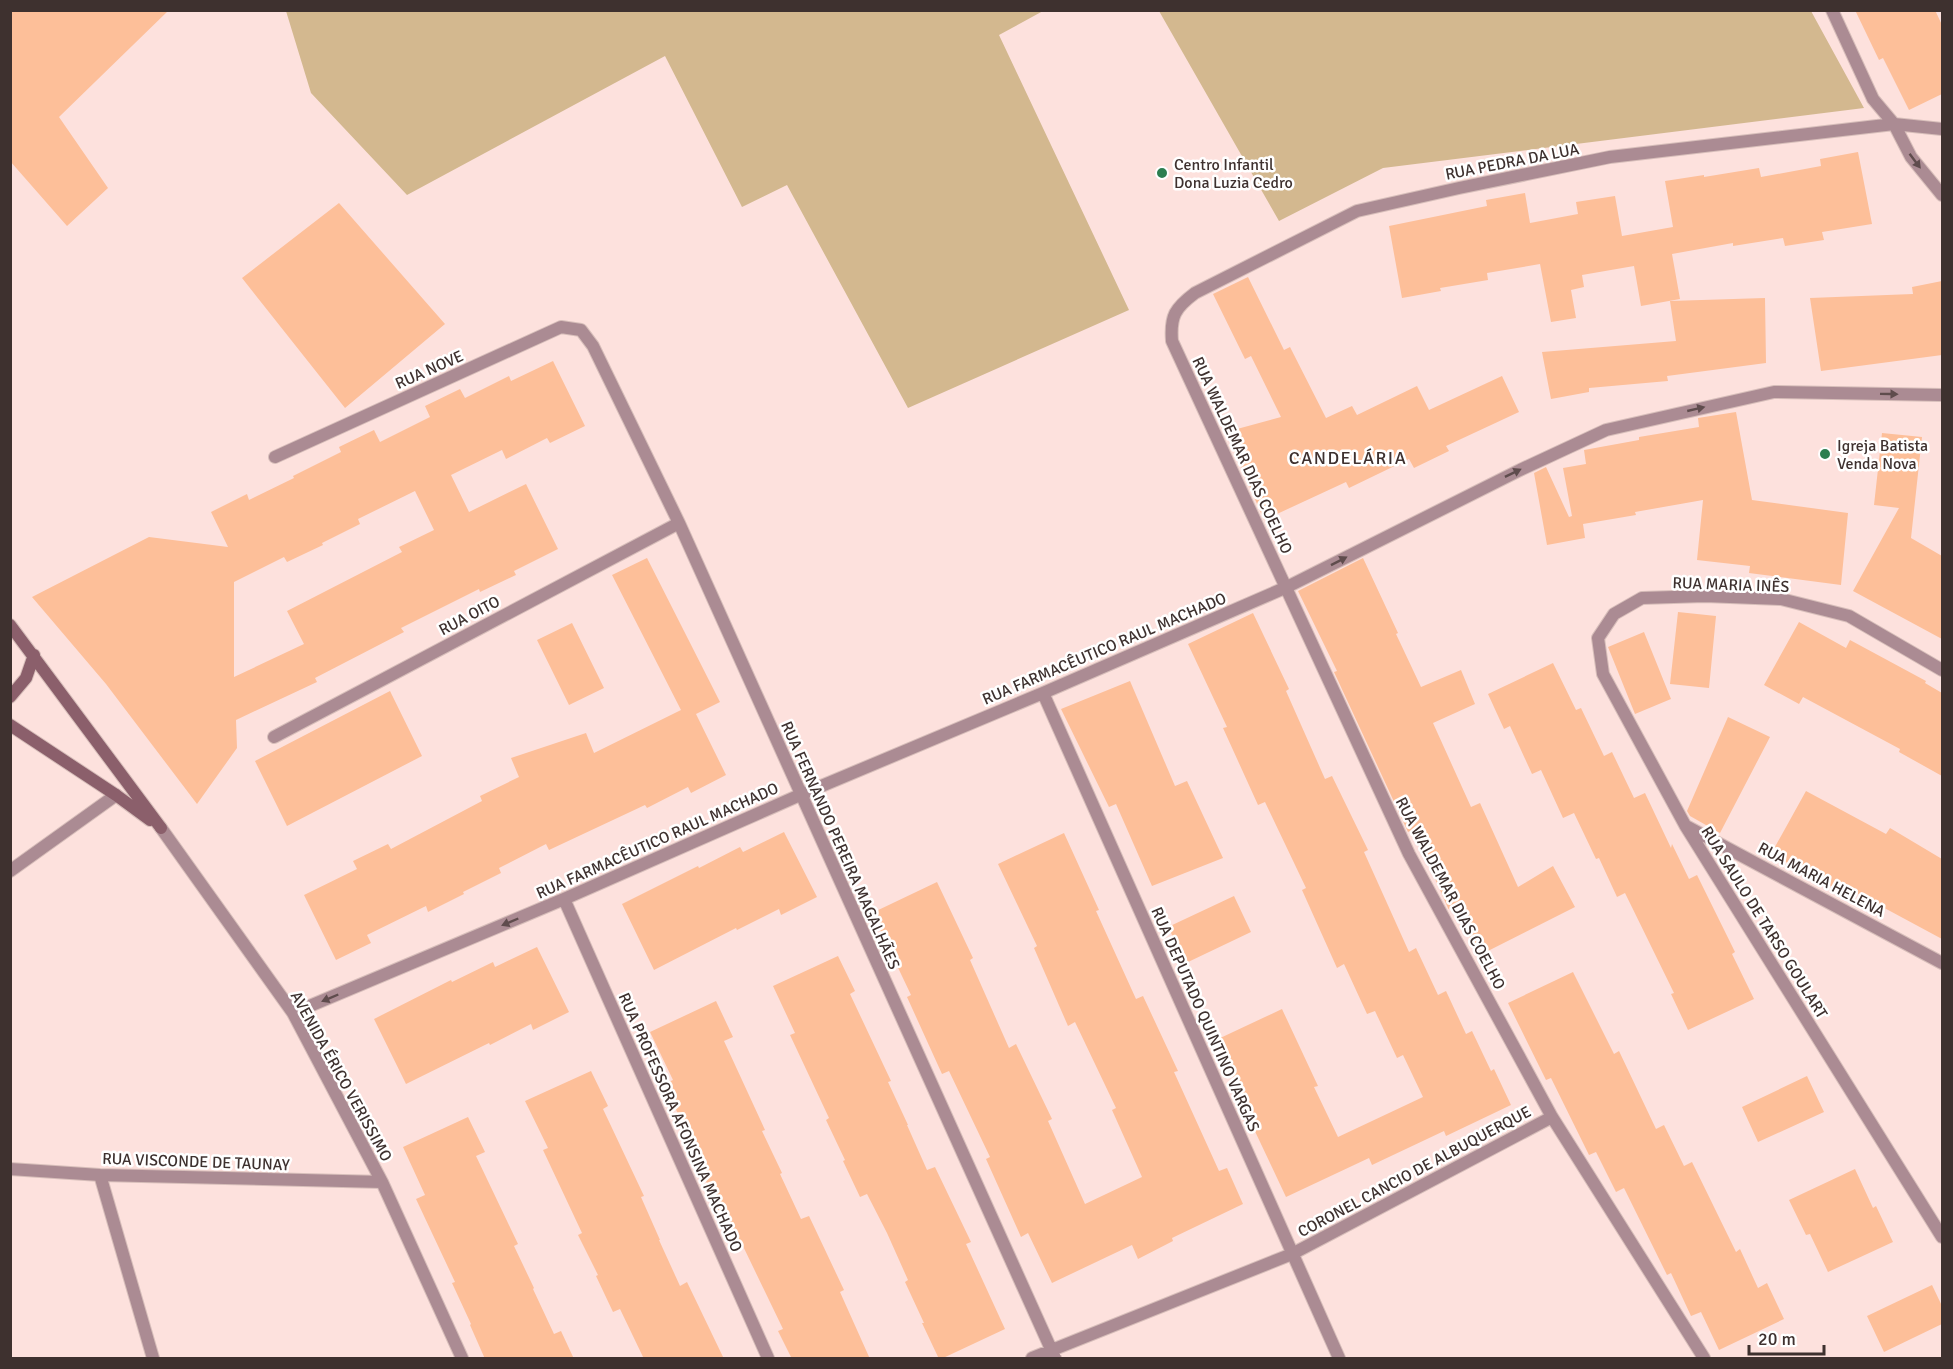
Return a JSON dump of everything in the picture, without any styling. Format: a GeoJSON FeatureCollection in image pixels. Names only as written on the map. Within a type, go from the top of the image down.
{"type":"FeatureCollection","features":[{"type":"Feature","properties":{"kind":"street"},"geometry":{"type":"LineString","coordinates":[[1832,10],[1873,99],[1894,124],[1911,157],[1942,195]]}},
{"type":"Feature","properties":{"kind":"street","name":"RUA PEDRA DA LUA"},"geometry":{"type":"LineString","coordinates":[[1171,322],[1180,305],[1195,293],[1357,211],[1610,158],[1894,124],[1942,129]]}},
{"type":"Feature","properties":{"kind":"street","name":"RUA WALDEMAR DIAS COELHO"},"geometry":{"type":"LineString","coordinates":[[1171,322],[1172,341],[1409,854],[1552,1117],[1704,1359]]}},
{"type":"Feature","properties":{"kind":"street","name":"RUA NOVE"},"geometry":{"type":"LineString","coordinates":[[275,456],[561,327],[581,330],[593,346]]}},
{"type":"Feature","properties":{"kind":"street","name":"RUA FERNANDO PEREIRA MAGALHÃES"},"geometry":{"type":"LineString","coordinates":[[593,346],[679,523],[1054,1354]]}},
{"type":"Feature","properties":{"kind":"street","name":"RUA FARMACÊUTICO RAUL MACHADO"},"geometry":{"type":"LineString","coordinates":[[293,1013],[564,899],[800,795],[1287,587],[1606,430],[1774,392],[1942,395]]}},
{"type":"Feature","properties":{"kind":"street","name":"RUA OITO"},"geometry":{"type":"LineString","coordinates":[[274,737],[679,523]]}},
{"type":"Feature","properties":{"kind":"street","name":"RUA MARIA INÊS"},"geometry":{"type":"LineString","coordinates":[[1614,614],[1642,598],[1705,596],[1781,599],[1850,616],[1942,670]]}},
{"type":"Feature","properties":{"kind":"street","name":"RUA SAULO DE TARSO GOULART"},"geometry":{"type":"LineString","coordinates":[[1614,614],[1598,638],[1603,674],[1685,825],[1942,1238]]}},
{"type":"Feature","properties":{"kind":"street"},"geometry":{"type":"LineString","coordinates":[[10,625],[160,828]]}},
{"type":"Feature","properties":{"kind":"street"},"geometry":{"type":"LineString","coordinates":[[10,698],[26,678],[34,655]]}},
{"type":"Feature","properties":{"kind":"street","name":"RUA DEPUTADO QUINTINO VARGAS"},"geometry":{"type":"LineString","coordinates":[[1043,693],[1339,1359]]}},
{"type":"Feature","properties":{"kind":"street"},"geometry":{"type":"LineString","coordinates":[[10,725],[116,795],[160,828]]}},
{"type":"Feature","properties":{"kind":"street"},"geometry":{"type":"LineString","coordinates":[[10,871],[116,795]]}},
{"type":"Feature","properties":{"kind":"street","name":"RUA MARIA HELENA"},"geometry":{"type":"LineString","coordinates":[[1685,825],[1942,963]]}},
{"type":"Feature","properties":{"kind":"street","name":"AVENIDA ÉRICO VERISSIMO"},"geometry":{"type":"LineString","coordinates":[[160,828],[293,1013],[382,1182],[462,1359]]}},
{"type":"Feature","properties":{"kind":"street","name":"RUA PROFESSORA AFONSINA MACHADO"},"geometry":{"type":"LineString","coordinates":[[564,899],[768,1359]]}},
{"type":"Feature","properties":{"kind":"street","name":"CORONEL CANCIO DE ALBUQUERQUE"},"geometry":{"type":"LineString","coordinates":[[1032,1359],[1054,1354],[1292,1254],[1552,1117]]}},
{"type":"Feature","properties":{"kind":"street","name":"RUA VISCONDE DE TAUNAY"},"geometry":{"type":"LineString","coordinates":[[10,1169],[100,1174],[382,1182]]}},
{"type":"Feature","properties":{"kind":"street"},"geometry":{"type":"LineString","coordinates":[[100,1174],[153,1359]]}},
{"type":"Feature","properties":{"kind":"shaded area"},"geometry":{"type":"Polygon","coordinates":[[[286,11],[1043,11],[999,35],[1129,310],[908,408],[787,185],[742,207],[665,56],[407,195],[311,93],[286,11]]]}},
{"type":"Feature","properties":{"kind":"shaded area"},"geometry":{"type":"Polygon","coordinates":[[[1159,11],[1811,11],[1864,108],[1383,168],[1279,221],[1159,11]]]}},
{"type":"Feature","properties":{"kind":"building"},"geometry":{"type":"Polygon","coordinates":[[[10,10],[169,10],[59,117],[108,188],[67,226],[10,161],[10,10]]]}},
{"type":"Feature","properties":{"kind":"building"},"geometry":{"type":"Polygon","coordinates":[[[1855,10],[1935,10],[1942,25],[1942,94],[1909,110],[1883,58],[1879,60],[1855,10]]]}},
{"type":"Feature","properties":{"kind":"building"},"geometry":{"type":"Polygon","coordinates":[[[1858,152],[1872,224],[1822,232],[1824,240],[1785,246],[1783,238],[1733,246],[1733,243],[1672,254],[1680,299],[1641,306],[1634,266],[1582,275],[1584,287],[1571,290],[1576,318],[1551,322],[1540,264],[1487,273],[1488,280],[1440,288],[1441,291],[1402,298],[1389,226],[1487,206],[1486,200],[1525,193],[1530,223],[1578,214],[1576,202],[1615,196],[1622,236],[1673,227],[1665,181],[1759,168],[1761,177],[1821,166],[1820,159],[1858,152]]]}},
{"type":"Feature","properties":{"kind":"building"},"geometry":{"type":"Polygon","coordinates":[[[339,203],[445,324],[345,408],[242,278],[339,203]]]}},
{"type":"Feature","properties":{"kind":"building"},"geometry":{"type":"Polygon","coordinates":[[[1248,277],[1284,350],[1290,347],[1326,418],[1352,406],[1357,415],[1417,386],[1429,410],[1502,376],[1519,412],[1446,446],[1449,451],[1414,468],[1409,459],[1349,488],[1346,482],[1264,520],[1226,432],[1281,417],[1251,356],[1245,359],[1213,294],[1248,277]]]}},
{"type":"Feature","properties":{"kind":"building"},"geometry":{"type":"Polygon","coordinates":[[[1942,281],[1942,355],[1821,371],[1810,298],[1913,294],[1912,287],[1942,281]]]}},
{"type":"Feature","properties":{"kind":"building"},"geometry":{"type":"Polygon","coordinates":[[[1765,298],[1766,363],[1667,376],[1668,381],[1589,388],[1589,392],[1551,399],[1542,352],[1676,341],[1670,301],[1765,298]]]}},
{"type":"Feature","properties":{"kind":"building"},"geometry":{"type":"Polygon","coordinates":[[[553,361],[585,426],[550,443],[547,438],[506,459],[502,450],[451,475],[469,512],[526,484],[558,549],[514,571],[516,575],[480,592],[479,589],[401,628],[404,632],[315,678],[317,682],[236,720],[237,748],[197,804],[106,684],[32,597],[149,537],[228,547],[211,512],[247,494],[249,500],[294,478],[293,476],[341,452],[339,447],[374,430],[380,442],[430,417],[425,406],[460,389],[465,398],[509,376],[511,381],[553,361]],[[415,491],[358,519],[360,524],[322,543],[323,545],[287,562],[284,557],[234,582],[234,677],[304,644],[287,611],[402,552],[399,547],[434,530],[415,491]]]}},
{"type":"Feature","properties":{"kind":"building"},"geometry":{"type":"Polygon","coordinates":[[[1736,412],[1752,500],[1848,513],[1841,585],[1749,573],[1750,566],[1697,560],[1703,500],[1583,524],[1585,538],[1547,545],[1534,473],[1546,467],[1569,517],[1572,516],[1563,468],[1586,464],[1584,450],[1639,440],[1639,437],[1699,427],[1698,418],[1736,412]]]}},
{"type":"Feature","properties":{"kind":"building"},"geometry":{"type":"Polygon","coordinates":[[[1882,433],[1922,437],[1911,538],[1942,556],[1942,639],[1853,591],[1899,508],[1874,505],[1882,433]]]}},
{"type":"Feature","properties":{"kind":"building"},"geometry":{"type":"Polygon","coordinates":[[[647,558],[720,702],[696,714],[726,775],[691,793],[688,787],[647,808],[645,805],[549,850],[546,844],[499,868],[501,873],[463,892],[464,894],[428,912],[426,906],[367,935],[371,943],[336,960],[304,895],[357,869],[353,861],[388,844],[391,849],[482,801],[480,796],[519,777],[511,758],[586,733],[594,753],[681,710],[612,575],[647,558]]]}},
{"type":"Feature","properties":{"kind":"building"},"geometry":{"type":"Polygon","coordinates":[[[1363,558],[1421,687],[1461,670],[1475,704],[1433,723],[1471,807],[1480,803],[1518,887],[1553,866],[1575,907],[1478,956],[1455,906],[1448,909],[1413,829],[1408,832],[1334,672],[1337,671],[1298,591],[1363,558]]]}},
{"type":"Feature","properties":{"kind":"building"},"geometry":{"type":"Polygon","coordinates":[[[1678,612],[1716,616],[1709,688],[1670,684],[1678,612]]]}},
{"type":"Feature","properties":{"kind":"building"},"geometry":{"type":"Polygon","coordinates":[[[1253,613],[1289,689],[1286,691],[1325,779],[1332,776],[1368,850],[1364,852],[1409,952],[1416,948],[1438,995],[1446,991],[1466,1034],[1472,1031],[1491,1071],[1494,1069],[1511,1105],[1446,1136],[1444,1131],[1372,1165],[1369,1158],[1286,1197],[1252,1125],[1255,1123],[1216,1040],[1282,1009],[1318,1086],[1314,1087],[1338,1137],[1423,1097],[1403,1055],[1397,1058],[1375,1011],[1367,1014],[1344,964],[1337,968],[1302,890],[1306,888],[1265,802],[1258,805],[1223,728],[1227,727],[1188,644],[1253,613]]]}},
{"type":"Feature","properties":{"kind":"building"},"geometry":{"type":"Polygon","coordinates":[[[1799,622],[1846,648],[1850,640],[1926,681],[1925,683],[1942,693],[1942,776],[1899,752],[1900,749],[1803,697],[1799,704],[1764,685],[1799,622]]]}},
{"type":"Feature","properties":{"kind":"building"},"geometry":{"type":"Polygon","coordinates":[[[572,623],[604,688],[569,705],[537,640],[572,623]]]}},
{"type":"Feature","properties":{"kind":"building"},"geometry":{"type":"Polygon","coordinates":[[[1644,632],[1671,699],[1635,714],[1608,647],[1644,632]]]}},
{"type":"Feature","properties":{"kind":"building"},"geometry":{"type":"Polygon","coordinates":[[[1553,663],[1576,710],[1581,708],[1604,756],[1612,752],[1634,798],[1645,793],[1671,848],[1672,844],[1689,879],[1697,875],[1735,952],[1732,954],[1754,999],[1688,1030],[1671,994],[1674,993],[1625,893],[1617,897],[1574,813],[1563,818],[1541,770],[1532,774],[1510,726],[1504,729],[1488,694],[1553,663]]]}},
{"type":"Feature","properties":{"kind":"building"},"geometry":{"type":"Polygon","coordinates":[[[1130,681],[1175,786],[1187,781],[1223,858],[1152,886],[1116,804],[1109,807],[1061,709],[1130,681]]]}},
{"type":"Feature","properties":{"kind":"building"},"geometry":{"type":"Polygon","coordinates":[[[390,691],[422,756],[287,826],[255,761],[390,691]]]}},
{"type":"Feature","properties":{"kind":"building"},"geometry":{"type":"Polygon","coordinates":[[[1728,717],[1770,737],[1720,833],[1690,816],[1687,811],[1728,717]]]}},
{"type":"Feature","properties":{"kind":"building"},"geometry":{"type":"Polygon","coordinates":[[[1806,791],[1886,834],[1890,828],[1942,859],[1942,939],[1851,890],[1848,895],[1771,854],[1806,791]]]}},
{"type":"Feature","properties":{"kind":"building"},"geometry":{"type":"Polygon","coordinates":[[[784,832],[817,897],[781,915],[779,909],[737,930],[736,928],[654,970],[622,904],[740,847],[743,852],[784,832]]]}},
{"type":"Feature","properties":{"kind":"building"},"geometry":{"type":"Polygon","coordinates":[[[1064,833],[1136,999],[1143,996],[1178,1071],[1174,1072],[1219,1171],[1227,1168],[1243,1204],[1172,1238],[1173,1241],[1138,1259],[1132,1245],[1052,1283],[1028,1233],[1021,1237],[986,1159],[990,1157],[949,1071],[942,1074],[907,997],[911,995],[872,913],[937,882],[973,958],[970,960],[1009,1048],[1016,1044],[1052,1119],[1048,1121],[1085,1204],[1142,1177],[1112,1110],[1116,1108],[1075,1022],[1068,1026],[1034,948],[1037,946],[998,864],[1064,833]]]}},
{"type":"Feature","properties":{"kind":"building"},"geometry":{"type":"Polygon","coordinates":[[[1234,896],[1251,932],[1186,963],[1168,927],[1234,896]]]}},
{"type":"Feature","properties":{"kind":"building"},"geometry":{"type":"Polygon","coordinates":[[[537,947],[569,1012],[533,1030],[531,1024],[406,1084],[374,1019],[451,980],[452,982],[493,962],[495,967],[537,947]]]}},
{"type":"Feature","properties":{"kind":"building"},"geometry":{"type":"Polygon","coordinates":[[[838,956],[855,991],[850,994],[891,1081],[888,1082],[927,1170],[935,1167],[971,1242],[966,1244],[1005,1329],[941,1359],[922,1323],[924,1323],[905,1282],[908,1280],[887,1233],[867,1194],[860,1197],[843,1161],[845,1160],[826,1120],[829,1118],[790,1035],[795,1033],[773,986],[838,956]]]}},
{"type":"Feature","properties":{"kind":"building"},"geometry":{"type":"Polygon","coordinates":[[[1573,972],[1614,1054],[1619,1051],[1656,1129],[1664,1125],[1684,1166],[1692,1162],[1736,1252],[1740,1249],[1758,1288],[1767,1283],[1784,1319],[1719,1350],[1701,1312],[1691,1316],[1671,1273],[1667,1275],[1624,1188],[1616,1192],[1596,1152],[1589,1155],[1551,1078],[1546,1080],[1508,1003],[1573,972]]]}},
{"type":"Feature","properties":{"kind":"building"},"geometry":{"type":"Polygon","coordinates":[[[716,1001],[733,1037],[724,1041],[765,1130],[762,1131],[782,1173],[780,1174],[801,1219],[809,1216],[844,1290],[840,1292],[870,1359],[792,1359],[778,1331],[783,1329],[741,1242],[734,1246],[717,1210],[719,1209],[700,1168],[703,1167],[664,1084],[673,1080],[650,1032],[716,1001]]]}},
{"type":"Feature","properties":{"kind":"building"},"geometry":{"type":"Polygon","coordinates":[[[591,1071],[608,1106],[603,1109],[644,1196],[641,1197],[680,1286],[687,1282],[724,1359],[644,1359],[620,1309],[613,1312],[596,1276],[598,1275],[578,1235],[582,1233],[543,1150],[548,1148],[525,1101],[591,1071]]]}},
{"type":"Feature","properties":{"kind":"building"},"geometry":{"type":"Polygon","coordinates":[[[1807,1076],[1824,1112],[1758,1142],[1742,1107],[1807,1076]]]}},
{"type":"Feature","properties":{"kind":"building"},"geometry":{"type":"Polygon","coordinates":[[[468,1117],[485,1152],[476,1156],[518,1244],[514,1246],[554,1334],[561,1331],[574,1359],[485,1359],[470,1325],[452,1283],[455,1282],[416,1199],[425,1195],[403,1147],[468,1117]]]}},
{"type":"Feature","properties":{"kind":"building"},"geometry":{"type":"Polygon","coordinates":[[[1855,1169],[1873,1208],[1876,1206],[1893,1242],[1828,1272],[1810,1234],[1806,1235],[1789,1200],[1855,1169]]]}},
{"type":"Feature","properties":{"kind":"building"},"geometry":{"type":"Polygon","coordinates":[[[1932,1285],[1942,1306],[1942,1324],[1884,1352],[1867,1316],[1932,1285]]]}},
{"type":"Feature","properties":{"kind":"place","name":"Centro Infantil Dona Luzia Cedro"},"geometry":{"type":"Point","coordinates":[1162,173]}},
{"type":"Feature","properties":{"kind":"place","name":"Igreja Batista Venda Nova"},"geometry":{"type":"Point","coordinates":[1825,454]}},
{"type":"Feature","properties":{"kind":"district","name":"CANDELÁRIA"},"geometry":{"type":"Point","coordinates":[1348,458]}}]}
